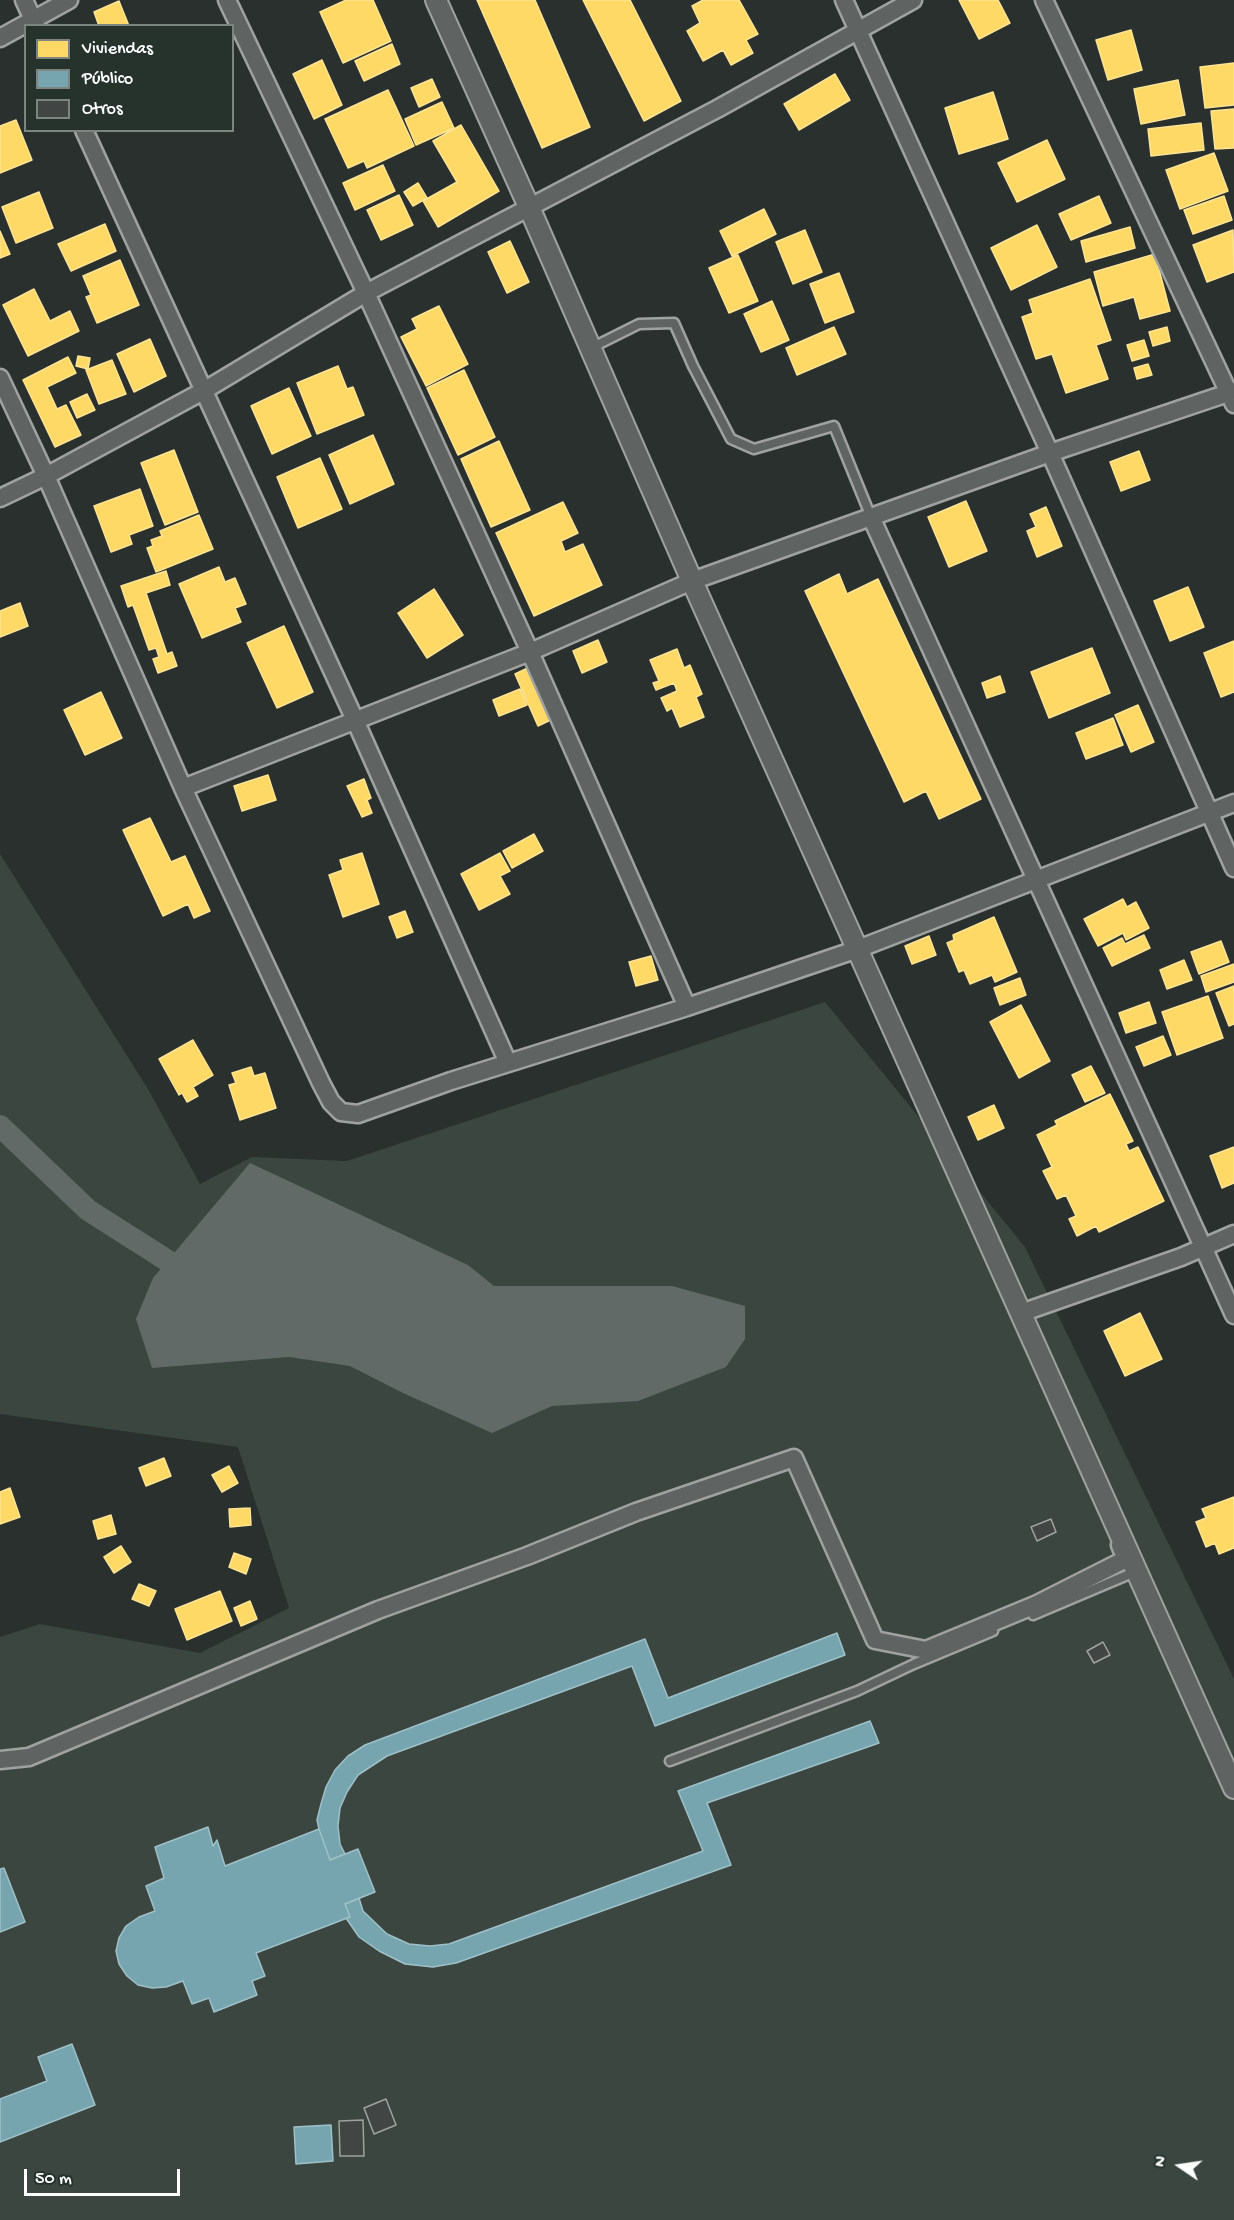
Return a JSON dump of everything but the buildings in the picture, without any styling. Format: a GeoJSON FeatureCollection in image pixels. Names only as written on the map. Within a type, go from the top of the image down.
{"type":"FeatureCollection","features":[{"type":"Feature","properties":{"kind":"street"},"geometry":{"type":"LineString","coordinates":[[24,0],[34,23],[69,0]]}},
{"type":"Feature","properties":{"kind":"street"},"geometry":{"type":"LineString","coordinates":[[226,0],[366,294],[530,652],[687,1007]]}},
{"type":"Feature","properties":{"kind":"street"},"geometry":{"type":"LineString","coordinates":[[436,0],[692,580],[1234,1788]]}},
{"type":"Feature","properties":{"kind":"street"},"geometry":{"type":"LineString","coordinates":[[844,0],[1050,453],[1234,868]]}},
{"type":"Feature","properties":{"kind":"street"},"geometry":{"type":"LineString","coordinates":[[0,498],[46,476],[205,390],[366,294],[717,109],[913,0]]}},
{"type":"Feature","properties":{"kind":"street"},"geometry":{"type":"LineString","coordinates":[[183,788],[530,652],[692,580],[1050,453],[1232,396],[1044,0]]}},
{"type":"Feature","properties":{"kind":"street"},"geometry":{"type":"LineString","coordinates":[[0,38],[24,27]]}},
{"type":"Feature","properties":{"kind":"street"},"geometry":{"type":"LineString","coordinates":[[85,132],[355,720],[508,1063]]}},
{"type":"Feature","properties":{"kind":"street"},"geometry":{"type":"LineString","coordinates":[[0,378],[46,476],[183,788],[321,1083],[331,1102],[341,1112],[358,1114],[451,1080],[687,1007],[858,949],[1234,803]]}},
{"type":"Feature","properties":{"kind":"street"},"geometry":{"type":"LineString","coordinates":[[871,517],[1234,1315]]}},
{"type":"Feature","properties":{"kind":"street"},"geometry":{"type":"LineString","coordinates":[[0,1760],[28,1757],[378,1610],[527,1556],[636,1512],[794,1458],[875,1640],[926,1650],[1035,1605],[1126,1558],[1069,1437],[981,1222]]}},
{"type":"Feature","properties":{"kind":"street"},"geometry":{"type":"LineString","coordinates":[[1022,1313],[1234,1234]]}},
{"type":"Feature","properties":{"kind":"lane"},"geometry":{"type":"LineString","coordinates":[[591,348],[639,324],[674,323],[731,439],[754,449],[834,426],[871,517]]}},
{"type":"Feature","properties":{"kind":"lane"},"geometry":{"type":"LineString","coordinates":[[670,1761],[857,1691],[914,1664],[1137,1571]]}},
{"type":"Feature","properties":{"kind":"shaded area"},"geometry":{"type":"Polygon","coordinates":[[[0,854],[148,1089],[200,1184],[252,1157],[347,1161],[825,1002],[1025,1247],[1234,1679],[1234,2220],[0,2220],[0,1637],[40,1624],[200,1653],[289,1608],[238,1447],[0,1414],[0,854]]]}},
{"type":"Feature","properties":{"kind":"shaded area"},"geometry":{"type":"Polygon","coordinates":[[[250,1163],[468,1265],[494,1286],[672,1286],[745,1306],[745,1339],[726,1367],[638,1401],[552,1406],[492,1433],[403,1393],[350,1366],[289,1357],[152,1368],[136,1319],[153,1278],[250,1163]]]}},
{"type":"Feature","properties":{"kind":"waterway"},"geometry":{"type":"LineString","coordinates":[[0,1126],[88,1210],[168,1261]]}}]}
